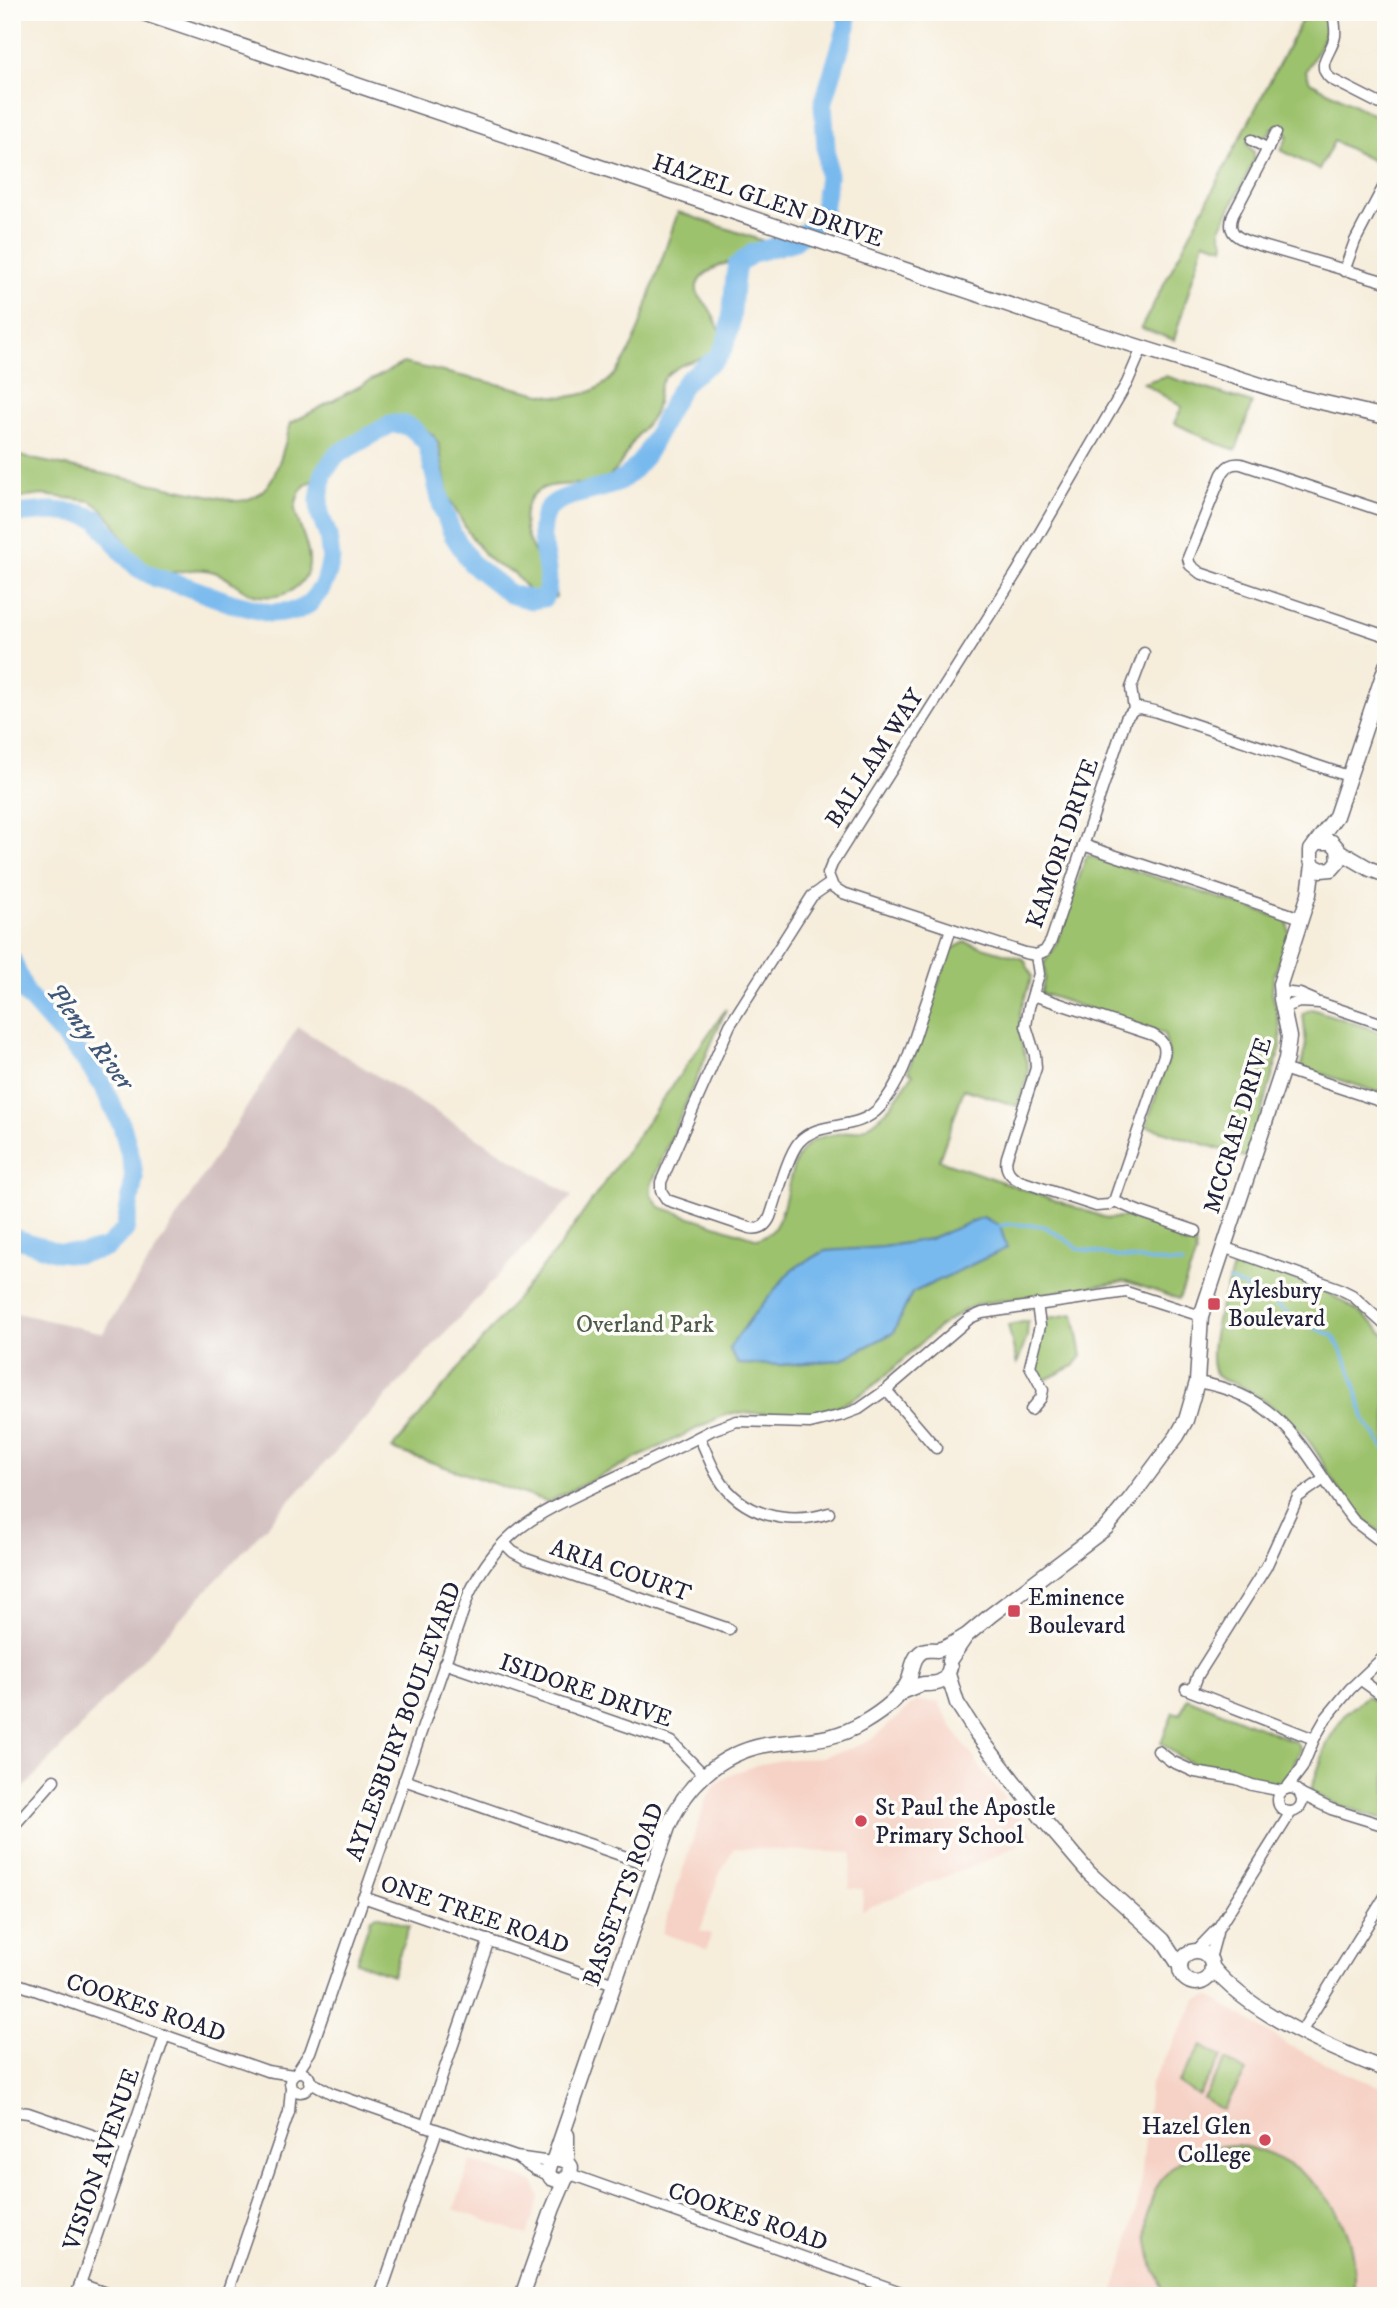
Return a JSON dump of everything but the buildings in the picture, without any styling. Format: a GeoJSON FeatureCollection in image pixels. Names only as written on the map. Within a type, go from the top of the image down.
{"type":"FeatureCollection","features":[{"type":"Feature","properties":{"kind":"street","name":"HAZEL GLEN DRIVE"},"geometry":{"type":"LineString","coordinates":[[140,12],[1142,348],[1300,397],[1386,417]]}},
{"type":"Feature","properties":{"kind":"street"},"geometry":{"type":"LineString","coordinates":[[1333,12],[1335,33],[1332,47],[1324,62],[1324,73],[1386,107]]}},
{"type":"Feature","properties":{"kind":"street"},"geometry":{"type":"LineString","coordinates":[[1276,133],[1233,215],[1230,222],[1232,232],[1249,242],[1386,282]]}},
{"type":"Feature","properties":{"kind":"street"},"geometry":{"type":"LineString","coordinates":[[1252,140],[1268,149]]}},
{"type":"Feature","properties":{"kind":"street"},"geometry":{"type":"LineString","coordinates":[[1344,271],[1355,241],[1386,181]]}},
{"type":"Feature","properties":{"kind":"street","name":"BALLAM WAY"},"geometry":{"type":"LineString","coordinates":[[831,883],[828,874],[831,864],[1017,572],[1127,383],[1142,348]]}},
{"type":"Feature","properties":{"kind":"street"},"geometry":{"type":"LineString","coordinates":[[1386,512],[1241,464],[1232,464],[1222,474],[1188,558],[1190,565],[1200,573],[1386,636]]}},
{"type":"Feature","properties":{"kind":"street","name":"KAMORI DRIVE"},"geometry":{"type":"LineString","coordinates":[[1144,653],[1131,688],[1134,709],[1126,718],[1051,941],[1045,951],[1036,955],[1039,974],[1026,1026],[1036,1068],[1007,1157],[1008,1172],[1020,1181],[1096,1206],[1109,1205],[1114,1201],[1196,1231]]}},
{"type":"Feature","properties":{"kind":"street"},"geometry":{"type":"LineString","coordinates":[[1370,869],[1321,870],[1313,865],[1310,855],[1336,816],[1386,666]]}},
{"type":"Feature","properties":{"kind":"street"},"geometry":{"type":"LineString","coordinates":[[1134,709],[1154,711],[1348,776]]}},
{"type":"Feature","properties":{"kind":"street"},"geometry":{"type":"LineString","coordinates":[[1330,869],[1339,861],[1336,816]]}},
{"type":"Feature","properties":{"kind":"street"},"geometry":{"type":"LineString","coordinates":[[1318,842],[1332,842],[1339,850],[1370,869],[1386,875]]}},
{"type":"Feature","properties":{"kind":"street"},"geometry":{"type":"LineString","coordinates":[[1083,845],[1301,918]]}},
{"type":"Feature","properties":{"kind":"street","name":"MCCRAE DRIVE"},"geometry":{"type":"LineString","coordinates":[[1223,1247],[1283,1069],[1289,1037],[1280,992],[1309,894],[1313,865]]}},
{"type":"Feature","properties":{"kind":"street","name":"MCCRAE DRIVE"},"geometry":{"type":"LineString","coordinates":[[1309,894],[1330,869]]}},
{"type":"Feature","properties":{"kind":"street"},"geometry":{"type":"LineString","coordinates":[[951,929],[899,1079],[883,1103],[871,1115],[855,1123],[812,1133],[800,1141],[765,1225],[759,1229],[750,1228],[667,1200],[661,1191],[663,1177],[730,1024],[812,896],[831,883],[843,893],[1036,955]]}},
{"type":"Feature","properties":{"kind":"street"},"geometry":{"type":"LineString","coordinates":[[1280,992],[1300,994],[1386,1026]]}},
{"type":"Feature","properties":{"kind":"street"},"geometry":{"type":"LineString","coordinates":[[1033,995],[1153,1035],[1165,1046],[1146,1112],[1114,1201]]}},
{"type":"Feature","properties":{"kind":"street"},"geometry":{"type":"LineString","coordinates":[[1283,1007],[1299,1003],[1320,1003]]}},
{"type":"Feature","properties":{"kind":"street"},"geometry":{"type":"LineString","coordinates":[[1283,1069],[1386,1103]]}},
{"type":"Feature","properties":{"kind":"street"},"geometry":{"type":"LineString","coordinates":[[1223,1247],[1338,1288],[1352,1295],[1386,1326]]}},
{"type":"Feature","properties":{"kind":"street","name":"BASSETTS ROAD"},"geometry":{"type":"LineString","coordinates":[[903,1691],[915,1658],[923,1651],[937,1650],[966,1636],[1018,1593],[1091,1541],[1117,1515],[1177,1436],[1186,1420],[1197,1382],[1201,1316],[1223,1247]]}},
{"type":"Feature","properties":{"kind":"street","name":"AYLESBURY BOULEVARD"},"geometry":{"type":"LineString","coordinates":[[226,2296],[466,1602],[486,1562],[504,1543],[546,1510],[737,1421],[792,1423],[826,1420],[859,1409],[886,1390],[970,1318],[982,1313],[1126,1292],[1201,1316]]}},
{"type":"Feature","properties":{"kind":"street"},"geometry":{"type":"LineString","coordinates":[[1031,1410],[1041,1398],[1043,1390],[1030,1366],[1040,1326],[1037,1304]]}},
{"type":"Feature","properties":{"kind":"street"},"geometry":{"type":"LineString","coordinates":[[1197,1382],[1236,1391],[1284,1424],[1300,1441],[1354,1521],[1386,1545]]}},
{"type":"Feature","properties":{"kind":"street"},"geometry":{"type":"LineString","coordinates":[[886,1390],[936,1448]]}},
{"type":"Feature","properties":{"kind":"street"},"geometry":{"type":"LineString","coordinates":[[699,1437],[723,1485],[750,1508],[770,1516],[793,1520],[829,1513]]}},
{"type":"Feature","properties":{"kind":"street"},"geometry":{"type":"LineString","coordinates":[[1314,1739],[1188,1690],[1266,1567],[1298,1497],[1325,1479]]}},
{"type":"Feature","properties":{"kind":"street","name":"ARIA COURT"},"geometry":{"type":"LineString","coordinates":[[504,1543],[526,1559],[729,1629]]}},
{"type":"Feature","properties":{"kind":"street","name":"BASSETTS ROAD"},"geometry":{"type":"LineString","coordinates":[[522,2296],[553,2208],[566,2126],[674,1814],[687,1792],[703,1774],[726,1759],[752,1748],[819,1740],[850,1730],[872,1717],[903,1691],[941,1683],[966,1636]]}},
{"type":"Feature","properties":{"kind":"street"},"geometry":{"type":"LineString","coordinates":[[937,1650],[943,1653],[957,1703],[977,1734],[1071,1853],[1163,1940],[1180,1966],[1182,1975],[1188,1980],[1235,1992],[1301,2032],[1386,2070]]}},
{"type":"Feature","properties":{"kind":"street"},"geometry":{"type":"LineString","coordinates":[[1276,1833],[1278,1797],[1302,1768],[1314,1739],[1337,1703],[1386,1655]]}},
{"type":"Feature","properties":{"kind":"street","name":"ISIDORE DRIVE"},"geometry":{"type":"LineString","coordinates":[[444,1662],[672,1742],[703,1774]]}},
{"type":"Feature","properties":{"kind":"street"},"geometry":{"type":"LineString","coordinates":[[913,1668],[916,1677],[957,1703]]}},
{"type":"Feature","properties":{"kind":"street"},"geometry":{"type":"LineString","coordinates":[[1361,1680],[1386,1698]]}},
{"type":"Feature","properties":{"kind":"street"},"geometry":{"type":"LineString","coordinates":[[1158,1751],[1171,1761],[1195,1772],[1237,1779],[1252,1785],[1294,1789],[1331,1809],[1386,1826]]}},
{"type":"Feature","properties":{"kind":"street"},"geometry":{"type":"LineString","coordinates":[[1180,1966],[1183,1958],[1219,1927],[1276,1833],[1302,1800],[1302,1768]]}},
{"type":"Feature","properties":{"kind":"street"},"geometry":{"type":"LineString","coordinates":[[12,1828],[54,1780]]}},
{"type":"Feature","properties":{"kind":"street"},"geometry":{"type":"LineString","coordinates":[[404,1780],[655,1867]]}},
{"type":"Feature","properties":{"kind":"street"},"geometry":{"type":"LineString","coordinates":[[1252,1785],[1285,1811],[1331,1809]]}},
{"type":"Feature","properties":{"kind":"street"},"geometry":{"type":"LineString","coordinates":[[1301,2032],[1386,1895]]}},
{"type":"Feature","properties":{"kind":"street","name":"ONE TREE ROAD"},"geometry":{"type":"LineString","coordinates":[[363,1897],[614,1984]]}},
{"type":"Feature","properties":{"kind":"street"},"geometry":{"type":"LineString","coordinates":[[1202,1982],[1209,1976],[1219,1927]]}},
{"type":"Feature","properties":{"kind":"street"},"geometry":{"type":"LineString","coordinates":[[425,2126],[489,1940]]}},
{"type":"Feature","properties":{"kind":"street"},"geometry":{"type":"LineString","coordinates":[[1163,1940],[1204,1953],[1235,1992]]}},
{"type":"Feature","properties":{"kind":"street","name":"COOKES ROAD"},"geometry":{"type":"LineString","coordinates":[[12,1982],[516,2157],[536,2170],[558,2170],[912,2296]]}},
{"type":"Feature","properties":{"kind":"street","name":"VISION AVENUE"},"geometry":{"type":"LineString","coordinates":[[76,2296],[165,2035]]}},
{"type":"Feature","properties":{"kind":"street"},"geometry":{"type":"LineString","coordinates":[[12,2111],[28,2113],[127,2147]]}},
{"type":"Feature","properties":{"kind":"street"},"geometry":{"type":"LineString","coordinates":[[380,2296],[437,2130]]}},
{"type":"Feature","properties":{"kind":"street"},"geometry":{"type":"LineString","coordinates":[[80,2284],[114,2296]]}},
{"type":"Feature","properties":{"kind":"shaded area"},"geometry":{"type":"Polygon","coordinates":[[[298,1027],[572,1196],[12,1801],[12,1312],[103,1333],[298,1027]]]}},
{"type":"Feature","properties":{"kind":"shaded area","name":"St Paul the Apostle Primary School"},"geometry":{"type":"Polygon","coordinates":[[[916,1701],[938,1702],[984,1773],[1005,1797],[994,1810],[999,1815],[1010,1805],[1035,1836],[987,1860],[862,1910],[863,1889],[849,1888],[852,1853],[734,1848],[719,1875],[700,1931],[711,1934],[707,1949],[662,1933],[706,1800],[716,1784],[733,1773],[757,1765],[821,1757],[855,1747],[876,1736],[916,1701]]]}},
{"type":"Feature","properties":{"kind":"shaded area","name":"Hazel Glen College"},"geometry":{"type":"Polygon","coordinates":[[[1210,1996],[1287,2044],[1386,2089],[1386,2296],[1112,2296],[1128,2247],[1140,2192],[1150,2085],[1197,1999],[1210,1996]]]}},
{"type":"Feature","properties":{"kind":"shaded area"},"geometry":{"type":"Polygon","coordinates":[[[471,2161],[533,2182],[540,2197],[527,2235],[454,2209],[471,2161]]]}},
{"type":"Feature","properties":{"kind":"green space"},"geometry":{"type":"Polygon","coordinates":[[[1306,12],[1326,12],[1327,20],[1321,43],[1306,71],[1310,82],[1386,121],[1386,152],[1379,164],[1334,141],[1319,170],[1281,150],[1288,136],[1272,128],[1267,136],[1262,138],[1254,135],[1247,144],[1254,152],[1254,161],[1221,227],[1224,247],[1204,241],[1174,340],[1141,328],[1306,12]]]}},
{"type":"Feature","properties":{"kind":"green space"},"geometry":{"type":"Polygon","coordinates":[[[678,212],[787,249],[780,255],[758,255],[716,267],[699,281],[698,293],[711,311],[723,337],[715,354],[674,369],[662,381],[655,412],[614,472],[592,483],[553,485],[532,496],[524,520],[526,532],[556,597],[538,602],[514,573],[496,565],[484,554],[448,497],[439,445],[433,435],[418,424],[396,416],[371,428],[341,451],[326,477],[308,483],[301,490],[295,509],[308,550],[308,570],[295,588],[281,595],[254,595],[211,571],[165,573],[139,564],[113,521],[91,501],[42,495],[12,499],[12,453],[236,501],[249,499],[260,493],[275,473],[291,423],[403,363],[551,396],[574,396],[593,391],[608,381],[620,368],[629,351],[678,212]]]}},
{"type":"Feature","properties":{"kind":"green space"},"geometry":{"type":"Polygon","coordinates":[[[1165,376],[1252,403],[1236,450],[1174,423],[1182,407],[1143,383],[1165,376]]]}},
{"type":"Feature","properties":{"kind":"green space"},"geometry":{"type":"Polygon","coordinates":[[[1087,855],[1287,920],[1289,933],[1274,976],[1272,992],[1280,1026],[1281,1047],[1248,1158],[1146,1126],[1169,1056],[1164,1034],[1041,993],[1045,977],[1044,963],[1055,947],[1087,855]]]}},
{"type":"Feature","properties":{"kind":"green space","name":"Overland Park"},"geometry":{"type":"Polygon","coordinates":[[[965,942],[1024,959],[1032,976],[1020,1012],[1021,1040],[1028,1068],[1027,1080],[1017,1106],[964,1089],[939,1160],[1109,1219],[1127,1216],[1180,1235],[1181,1243],[1189,1245],[1195,1241],[1196,1254],[1179,1299],[1126,1281],[979,1304],[944,1324],[881,1380],[847,1402],[800,1415],[726,1414],[548,1502],[392,1449],[560,1246],[726,1009],[651,1185],[651,1195],[660,1207],[758,1239],[772,1231],[778,1222],[794,1165],[806,1146],[818,1138],[855,1131],[870,1125],[885,1113],[897,1097],[913,1074],[908,1071],[950,950],[965,942]]]}},
{"type":"Feature","properties":{"kind":"green space"},"geometry":{"type":"Polygon","coordinates":[[[1312,1009],[1386,1034],[1386,1095],[1301,1067],[1306,1044],[1303,1013],[1312,1009]]]}},
{"type":"Feature","properties":{"kind":"green space"},"geometry":{"type":"Polygon","coordinates":[[[1240,1260],[1336,1297],[1386,1336],[1386,1537],[1346,1501],[1315,1449],[1300,1430],[1259,1397],[1238,1385],[1222,1380],[1215,1373],[1212,1350],[1217,1321],[1233,1268],[1240,1260]]]}},
{"type":"Feature","properties":{"kind":"green space"},"geometry":{"type":"Polygon","coordinates":[[[1074,1314],[1082,1356],[1074,1366],[1045,1380],[1034,1365],[1042,1319],[1074,1314]]]}},
{"type":"Feature","properties":{"kind":"green space"},"geometry":{"type":"Polygon","coordinates":[[[1028,1321],[1027,1337],[1017,1364],[1008,1325],[1028,1321]]]}},
{"type":"Feature","properties":{"kind":"green space"},"geometry":{"type":"Polygon","coordinates":[[[1367,1696],[1386,1710],[1386,1820],[1338,1805],[1310,1792],[1328,1741],[1345,1714],[1367,1696]]]}},
{"type":"Feature","properties":{"kind":"green space"},"geometry":{"type":"Polygon","coordinates":[[[1187,1698],[1296,1742],[1300,1748],[1299,1753],[1288,1778],[1274,1785],[1234,1770],[1193,1764],[1161,1743],[1173,1712],[1181,1714],[1187,1698]]]}},
{"type":"Feature","properties":{"kind":"green space"},"geometry":{"type":"Polygon","coordinates":[[[377,1915],[409,1926],[392,1975],[356,1962],[371,1918],[377,1915]]]}},
{"type":"Feature","properties":{"kind":"green space"},"geometry":{"type":"Polygon","coordinates":[[[1202,2045],[1222,2057],[1198,2095],[1178,2083],[1202,2045]]]}},
{"type":"Feature","properties":{"kind":"green space"},"geometry":{"type":"Polygon","coordinates":[[[1226,2060],[1246,2072],[1223,2110],[1203,2098],[1226,2060]]]}},
{"type":"Feature","properties":{"kind":"green space"},"geometry":{"type":"Polygon","coordinates":[[[1237,2145],[1264,2152],[1288,2164],[1309,2178],[1326,2196],[1340,2218],[1349,2241],[1354,2268],[1353,2296],[1167,2296],[1155,2270],[1148,2244],[1148,2218],[1153,2195],[1165,2175],[1182,2160],[1207,2149],[1237,2145]]]}},
{"type":"Feature","properties":{"kind":"water"},"geometry":{"type":"Polygon","coordinates":[[[983,1217],[1000,1226],[1007,1248],[912,1293],[893,1333],[841,1360],[782,1365],[738,1364],[729,1348],[792,1269],[825,1251],[882,1247],[929,1239],[983,1217]]]}},
{"type":"Feature","properties":{"kind":"waterway","name":"Plenty River"},"geometry":{"type":"LineString","coordinates":[[12,514],[53,511],[82,514],[97,519],[123,553],[138,568],[156,578],[270,613],[296,611],[309,604],[321,589],[331,559],[328,535],[320,515],[323,474],[336,455],[391,424],[401,424],[413,429],[427,443],[442,507],[453,535],[472,564],[510,594],[532,600],[544,598],[548,577],[542,531],[547,510],[560,500],[612,485],[632,472],[649,449],[684,384],[723,349],[731,318],[737,265],[753,253],[795,241],[809,229],[823,210],[828,177],[823,104],[847,26],[846,12]]}},
{"type":"Feature","properties":{"kind":"waterway","name":"Plenty River"},"geometry":{"type":"LineString","coordinates":[[12,960],[26,994],[85,1060],[101,1083],[122,1126],[134,1178],[125,1230],[106,1248],[79,1254],[57,1252],[12,1237]]}},
{"type":"Feature","properties":{"kind":"waterway"},"geometry":{"type":"LineString","coordinates":[[1000,1226],[1044,1226],[1080,1249],[1119,1257],[1182,1264]]}},
{"type":"Feature","properties":{"kind":"waterway"},"geometry":{"type":"LineString","coordinates":[[1230,1281],[1264,1296],[1298,1321],[1334,1336],[1351,1371],[1365,1421],[1386,1450]]}},
{"type":"Feature","properties":{"kind":"place","name":"Aylesbury Boulevard"},"geometry":{"type":"Point","coordinates":[1214,1304]}},
{"type":"Feature","properties":{"kind":"place","name":"Eminence Boulevard"},"geometry":{"type":"Point","coordinates":[1014,1611]}},
{"type":"Feature","properties":{"kind":"place","name":"St Paul the Apostle Primary School"},"geometry":{"type":"Point","coordinates":[861,1821]}},
{"type":"Feature","properties":{"kind":"place","name":"Hazel Glen College"},"geometry":{"type":"Point","coordinates":[1265,2140]}}]}
